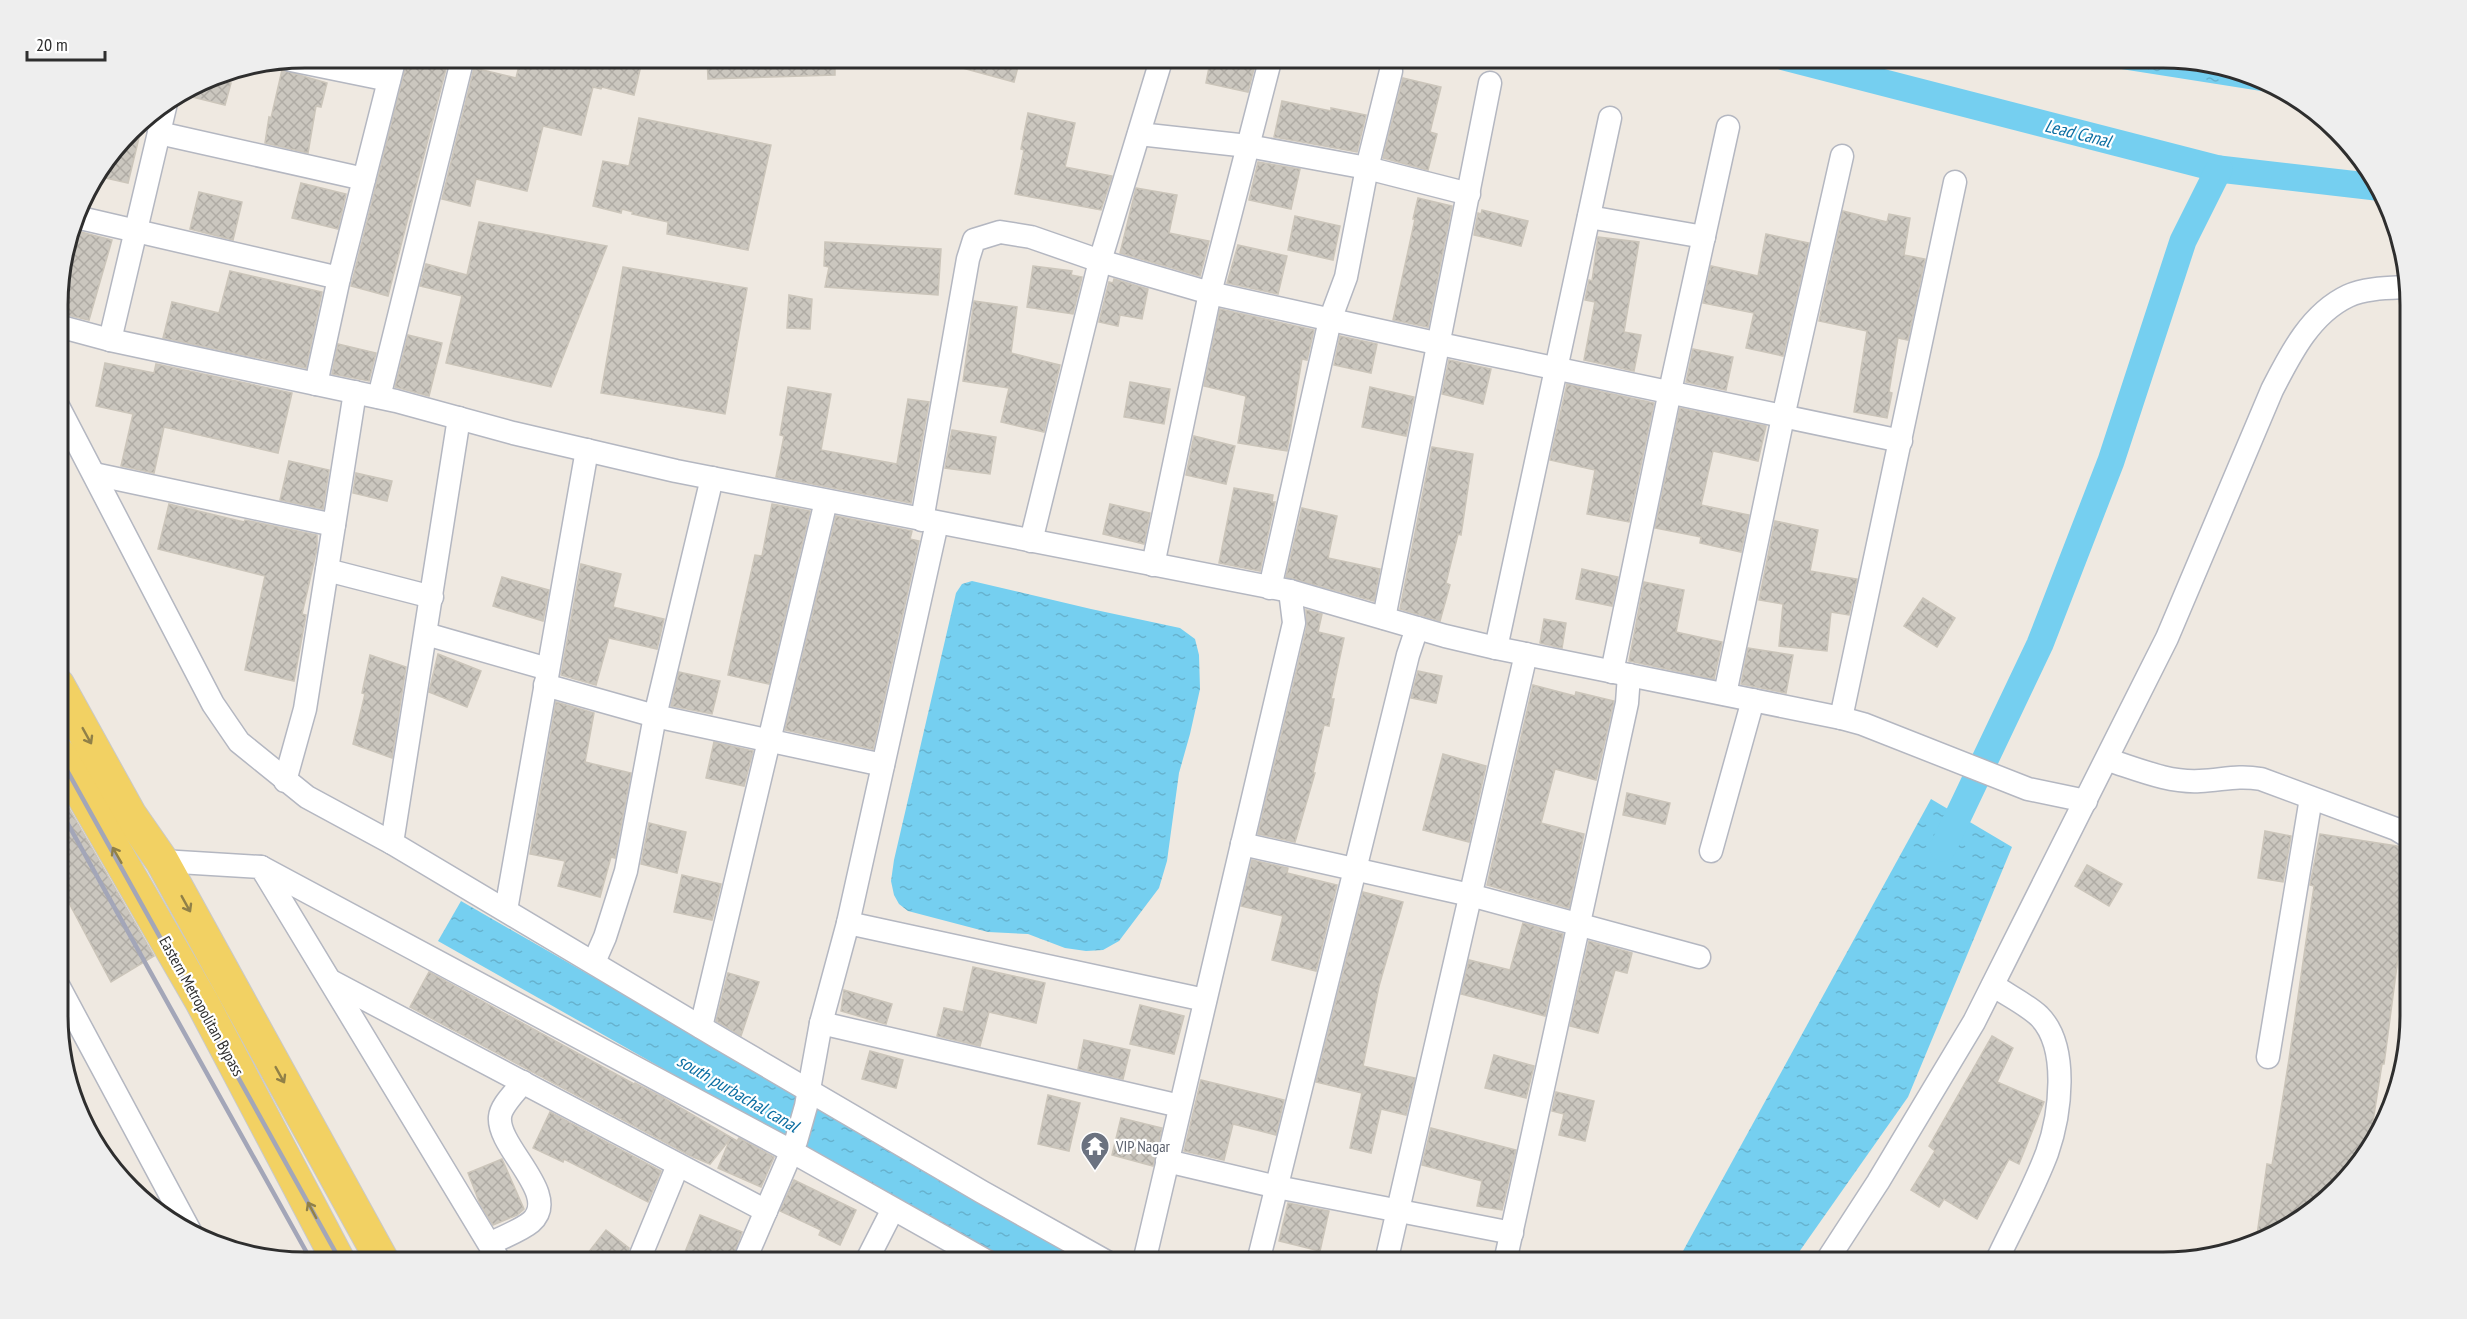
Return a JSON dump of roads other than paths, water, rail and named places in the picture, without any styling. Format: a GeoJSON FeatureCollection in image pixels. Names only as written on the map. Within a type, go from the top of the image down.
{"type":"FeatureCollection","features":[{"type":"Feature","properties":{"kind":"main road"},"geometry":{"type":"LineString","coordinates":[[68,703],[130,815],[162,861],[377,1252]]}},
{"type":"Feature","properties":{"kind":"main road","name":"Eastern Metropolitan Bypass"},"geometry":{"type":"LineString","coordinates":[[68,771],[202,1002],[334,1252]]}},
{"type":"Feature","properties":{"kind":"street"},"geometry":{"type":"LineString","coordinates":[[330,68],[389,80]]}},
{"type":"Feature","properties":{"kind":"street"},"geometry":{"type":"LineString","coordinates":[[315,384],[339,278],[392,68]]}},
{"type":"Feature","properties":{"kind":"street"},"geometry":{"type":"LineString","coordinates":[[379,397],[460,68]]}},
{"type":"Feature","properties":{"kind":"street"},"geometry":{"type":"LineString","coordinates":[[1032,541],[1100,261],[1159,68]]}},
{"type":"Feature","properties":{"kind":"street"},"geometry":{"type":"LineString","coordinates":[[1153,565],[1210,293],[1268,68]]}},
{"type":"Feature","properties":{"kind":"street"},"geometry":{"type":"LineString","coordinates":[[1146,1252],[1294,623],[1280,590],[1330,320],[1346,277],[1367,168],[1391,71]]}},
{"type":"Feature","properties":{"kind":"street"},"geometry":{"type":"LineString","coordinates":[[1384,618],[1490,83]]}},
{"type":"Feature","properties":{"kind":"street"},"geometry":{"type":"LineString","coordinates":[[110,340],[164,114]]}},
{"type":"Feature","properties":{"kind":"street"},"geometry":{"type":"LineString","coordinates":[[1496,648],[1610,118]]}},
{"type":"Feature","properties":{"kind":"street"},"geometry":{"type":"LineString","coordinates":[[1507,1252],[1627,703],[1621,674],[1670,391],[1728,127]]}},
{"type":"Feature","properties":{"kind":"street"},"geometry":{"type":"LineString","coordinates":[[159,133],[364,179]]}},
{"type":"Feature","properties":{"kind":"street"},"geometry":{"type":"LineString","coordinates":[[1139,134],[1248,146],[1367,168],[1469,194]]}},
{"type":"Feature","properties":{"kind":"street"},"geometry":{"type":"LineString","coordinates":[[1725,694],[1783,417],[1842,156]]}},
{"type":"Feature","properties":{"kind":"street"},"geometry":{"type":"LineString","coordinates":[[1841,718],[1902,441],[1955,182]]}},
{"type":"Feature","properties":{"kind":"street"},"geometry":{"type":"LineString","coordinates":[[1589,217],[1704,237]]}},
{"type":"Feature","properties":{"kind":"street"},"geometry":{"type":"LineString","coordinates":[[84,219],[339,278]]}},
{"type":"Feature","properties":{"kind":"street"},"geometry":{"type":"LineString","coordinates":[[748,1252],[794,1146],[808,1098],[821,1023],[848,923],[883,765],[930,521],[968,259],[974,240],[1000,232],[1032,237],[1100,261],[1210,293],[1556,369],[1902,441]]}},
{"type":"Feature","properties":{"kind":"street"},"geometry":{"type":"LineString","coordinates":[[1832,1252],[1950,1062],[1993,985],[2108,760],[2167,638],[2272,390],[2290,354],[2308,329],[2328,308],[2349,296],[2378,289],[2399,288]]}},
{"type":"Feature","properties":{"kind":"street"},"geometry":{"type":"LineString","coordinates":[[68,329],[110,340],[379,397],[587,450],[712,478],[1280,590],[1496,648],[1841,718],[1863,724],[2028,789],[2086,801]]}},
{"type":"Feature","properties":{"kind":"street"},"geometry":{"type":"LineString","coordinates":[[285,781],[305,709],[355,392]]}},
{"type":"Feature","properties":{"kind":"street"},"geometry":{"type":"LineString","coordinates":[[392,843],[459,418]]}},
{"type":"Feature","properties":{"kind":"street"},"geometry":{"type":"LineString","coordinates":[[68,425],[213,704],[239,742],[285,781],[308,797],[392,843],[594,962],[701,1027],[808,1098],[1089,1252]]}},
{"type":"Feature","properties":{"kind":"street"},"geometry":{"type":"LineString","coordinates":[[506,910],[587,450]]}},
{"type":"Feature","properties":{"kind":"street"},"geometry":{"type":"LineString","coordinates":[[94,474],[334,525]]}},
{"type":"Feature","properties":{"kind":"street"},"geometry":{"type":"LineString","coordinates":[[594,962],[605,937],[626,871],[655,716],[712,478]]}},
{"type":"Feature","properties":{"kind":"street"},"geometry":{"type":"LineString","coordinates":[[701,1027],[826,501]]}},
{"type":"Feature","properties":{"kind":"street"},"geometry":{"type":"LineString","coordinates":[[327,570],[432,597]]}},
{"type":"Feature","properties":{"kind":"street"},"geometry":{"type":"LineString","coordinates":[[1261,1252],[1408,655],[1417,628]]}},
{"type":"Feature","properties":{"kind":"street"},"geometry":{"type":"LineString","coordinates":[[426,634],[655,716],[883,765]]}},
{"type":"Feature","properties":{"kind":"street"},"geometry":{"type":"LineString","coordinates":[[1388,1252],[1526,654]]}},
{"type":"Feature","properties":{"kind":"street"},"geometry":{"type":"LineString","coordinates":[[1712,851],[1753,700]]}},
{"type":"Feature","properties":{"kind":"street"},"geometry":{"type":"LineString","coordinates":[[2108,760],[2175,780],[2199,781],[2241,776],[2261,780],[2400,831]]}},
{"type":"Feature","properties":{"kind":"street"},"geometry":{"type":"LineString","coordinates":[[2268,1057],[2311,798]]}},
{"type":"Feature","properties":{"kind":"street"},"geometry":{"type":"LineString","coordinates":[[1242,844],[1470,895],[1699,957]]}},
{"type":"Feature","properties":{"kind":"street"},"geometry":{"type":"LineString","coordinates":[[162,861],[261,867],[794,1146],[893,1209],[970,1252]]}},
{"type":"Feature","properties":{"kind":"street"},"geometry":{"type":"LineString","coordinates":[[261,867],[494,1252]]}},
{"type":"Feature","properties":{"kind":"street"},"geometry":{"type":"LineString","coordinates":[[848,923],[1204,1000]]}},
{"type":"Feature","properties":{"kind":"street"},"geometry":{"type":"LineString","coordinates":[[330,980],[766,1211]]}},
{"type":"Feature","properties":{"kind":"street"},"geometry":{"type":"LineString","coordinates":[[1993,985],[2039,1016],[2051,1034],[2057,1052],[2060,1080],[2056,1116],[2047,1153],[2001,1252]]}},
{"type":"Feature","properties":{"kind":"street"},"geometry":{"type":"LineString","coordinates":[[68,1009],[183,1218]]}},
{"type":"Feature","properties":{"kind":"street"},"geometry":{"type":"LineString","coordinates":[[821,1023],[1180,1106]]}},
{"type":"Feature","properties":{"kind":"street"},"geometry":{"type":"LineString","coordinates":[[496,1252],[532,1222],[539,1209],[539,1194],[502,1132],[500,1117],[505,1106],[523,1082]]}},
{"type":"Feature","properties":{"kind":"street"},"geometry":{"type":"LineString","coordinates":[[1167,1161],[1277,1187],[1512,1233]]}},
{"type":"Feature","properties":{"kind":"street"},"geometry":{"type":"LineString","coordinates":[[642,1252],[678,1165]]}},
{"type":"Feature","properties":{"kind":"street"},"geometry":{"type":"LineString","coordinates":[[871,1252],[893,1209]]}},
{"type":"Feature","properties":{"kind":"water"},"geometry":{"type":"Polygon","coordinates":[[[2115,68],[2178,68],[2209,72],[2239,80],[2267,92],[2115,68]]]}},
{"type":"Feature","properties":{"kind":"water"},"geometry":{"type":"Polygon","coordinates":[[[972,581],[1180,628],[1195,639],[1199,655],[1200,689],[1179,773],[1167,861],[1159,888],[1119,941],[1103,950],[1086,951],[1065,948],[1028,934],[988,932],[908,911],[899,904],[894,895],[891,881],[894,860],[956,593],[962,584],[972,581]]]}},
{"type":"Feature","properties":{"kind":"water"},"geometry":{"type":"Polygon","coordinates":[[[1931,799],[2012,847],[1908,1097],[1799,1252],[1682,1252],[1931,799]]]}},
{"type":"Feature","properties":{"kind":"water","name":"south purbachal canal"},"geometry":{"type":"Polygon","coordinates":[[[461,901],[1072,1252],[986,1252],[438,941],[461,901]]]}},
{"type":"Feature","properties":{"kind":"waterway","name":"Lead Canal"},"geometry":{"type":"LineString","coordinates":[[1827,68],[2219,169],[2368,186]]}},
{"type":"Feature","properties":{"kind":"waterway"},"geometry":{"type":"LineString","coordinates":[[1943,848],[2040,644],[2111,461],[2183,241],[2219,169]]}},
{"type":"Feature","properties":{"kind":"railway"},"geometry":{"type":"LineString","coordinates":[[68,772],[335,1252]]}},
{"type":"Feature","properties":{"kind":"railway"},"geometry":{"type":"LineString","coordinates":[[68,824],[306,1252]]}},
{"type":"Feature","properties":{"kind":"place","name":"VIP Nagar"},"geometry":{"type":"Point","coordinates":[1095,1172]}}]}
